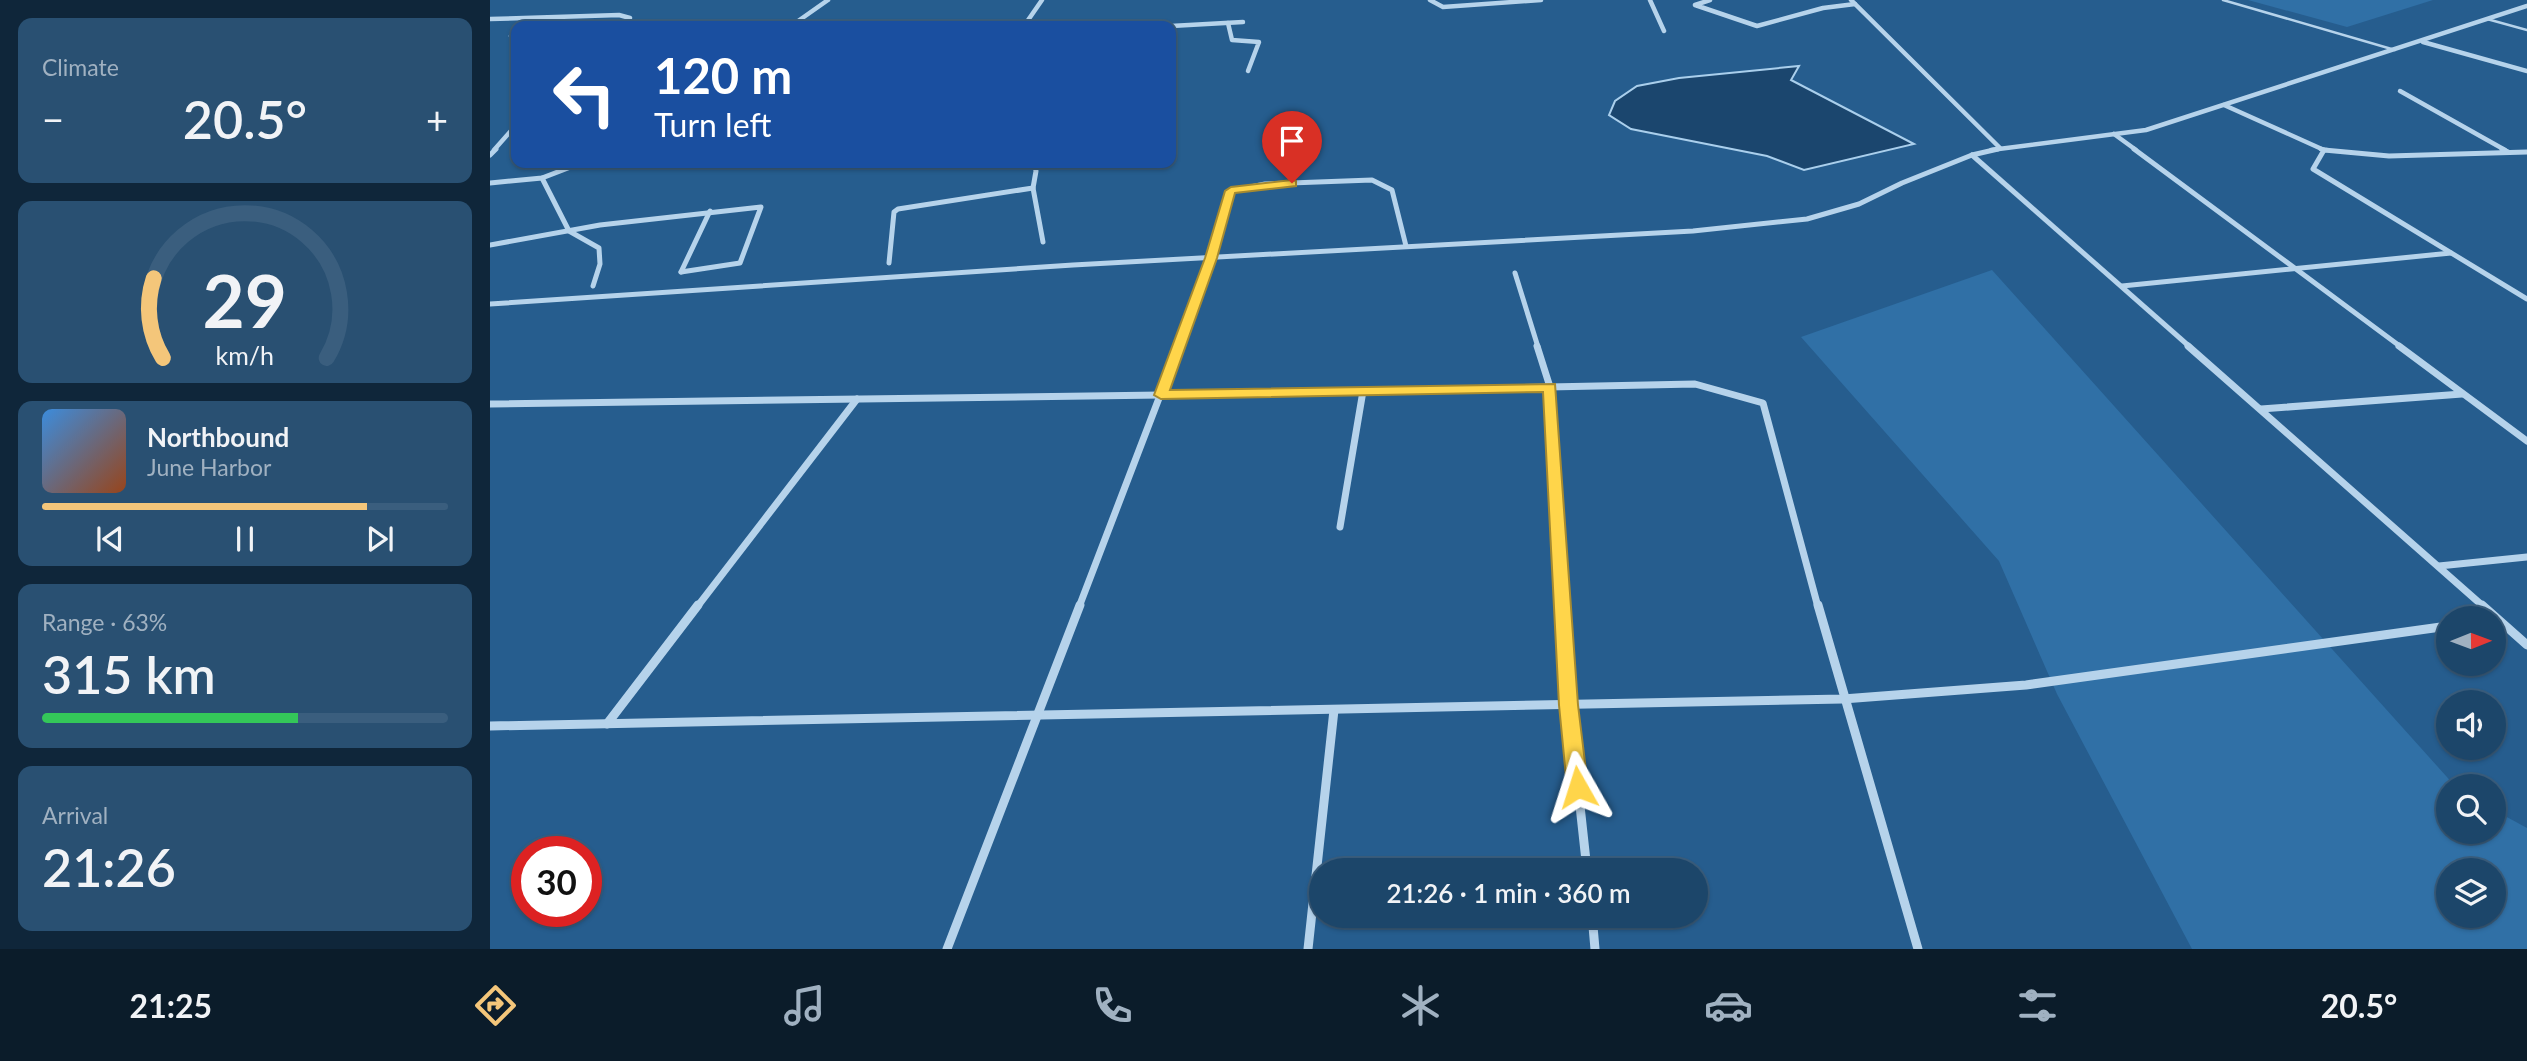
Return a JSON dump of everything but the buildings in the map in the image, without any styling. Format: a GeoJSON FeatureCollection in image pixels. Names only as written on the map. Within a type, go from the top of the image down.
{"type":"FeatureCollection","features":[{"type":"Feature","properties":{"kind":"street"},"geometry":{"type":"LineString","coordinates":[[797,21],[828,0]]}},
{"type":"Feature","properties":{"kind":"street"},"geometry":{"type":"LineString","coordinates":[[1029,21],[1042,0]]}},
{"type":"Feature","properties":{"kind":"street"},"geometry":{"type":"LineString","coordinates":[[1430,0],[1443,7],[1541,0]]}},
{"type":"Feature","properties":{"kind":"street"},"geometry":{"type":"LineString","coordinates":[[1650,0],[1664,31]]}},
{"type":"Feature","properties":{"kind":"street"},"geometry":{"type":"LineString","coordinates":[[1710,0],[1695,5],[1757,26],[1853,2],[2000,149]]}},
{"type":"Feature","properties":{"kind":"street"},"geometry":{"type":"LineString","coordinates":[[490,304],[1406,246],[1693,231],[1807,219],[1859,204],[1902,183],[1972,155],[2146,130],[2527,6]]}},
{"type":"Feature","properties":{"kind":"street"},"geometry":{"type":"LineString","coordinates":[[490,19],[619,15],[630,18],[627,21]]}},
{"type":"Feature","properties":{"kind":"street"},"geometry":{"type":"LineString","coordinates":[[1176,26],[1243,22]]}},
{"type":"Feature","properties":{"kind":"street"},"geometry":{"type":"LineString","coordinates":[[1228,23],[1232,40],[1259,42],[1248,71]]}},
{"type":"Feature","properties":{"kind":"street"},"geometry":{"type":"LineString","coordinates":[[2421,41],[2527,71]]}},
{"type":"Feature","properties":{"kind":"street"},"geometry":{"type":"LineString","coordinates":[[2400,91],[2509,152]]}},
{"type":"Feature","properties":{"kind":"street"},"geometry":{"type":"LineString","coordinates":[[2224,105],[2324,149],[2389,156],[2527,152]]}},
{"type":"Feature","properties":{"kind":"street"},"geometry":{"type":"LineString","coordinates":[[490,155],[511,131]]}},
{"type":"Feature","properties":{"kind":"street"},"geometry":{"type":"LineString","coordinates":[[2114,134],[2527,441]]}},
{"type":"Feature","properties":{"kind":"street"},"geometry":{"type":"LineString","coordinates":[[2324,149],[2313,169],[2527,299]]}},
{"type":"Feature","properties":{"kind":"street"},"geometry":{"type":"LineString","coordinates":[[1972,155],[2482,606]]}},
{"type":"Feature","properties":{"kind":"street"},"geometry":{"type":"LineString","coordinates":[[490,183],[542,178],[569,168]]}},
{"type":"Feature","properties":{"kind":"street"},"geometry":{"type":"LineString","coordinates":[[1035,168],[1033,188],[1043,242]]}},
{"type":"Feature","properties":{"kind":"street"},"geometry":{"type":"LineString","coordinates":[[542,178],[569,230],[599,248],[600,264],[593,286]]}},
{"type":"Feature","properties":{"kind":"street"},"geometry":{"type":"LineString","coordinates":[[947,949],[1161,395],[1211,258],[1231,191],[1265,184],[1372,180],[1392,190],[1406,246]]}},
{"type":"Feature","properties":{"kind":"street"},"geometry":{"type":"LineString","coordinates":[[889,263],[894,212],[898,209],[1033,188]]}},
{"type":"Feature","properties":{"kind":"street"},"geometry":{"type":"LineString","coordinates":[[490,246],[569,230],[710,211],[761,206],[742,261],[737,265],[681,272],[710,211]]}},
{"type":"Feature","properties":{"kind":"street"},"geometry":{"type":"LineString","coordinates":[[2122,286],[2452,253]]}},
{"type":"Feature","properties":{"kind":"street"},"geometry":{"type":"LineString","coordinates":[[1516,273],[1550,387],[1569,705],[1586,858]]}},
{"type":"Feature","properties":{"kind":"street"},"geometry":{"type":"LineString","coordinates":[[490,404],[1161,395],[1695,384],[1763,402],[1843,699],[1918,949]]}},
{"type":"Feature","properties":{"kind":"street"},"geometry":{"type":"LineString","coordinates":[[1340,527],[1363,391]]}},
{"type":"Feature","properties":{"kind":"street"},"geometry":{"type":"LineString","coordinates":[[2261,409],[2463,394]]}},
{"type":"Feature","properties":{"kind":"street"},"geometry":{"type":"LineString","coordinates":[[607,724],[857,399]]}},
{"type":"Feature","properties":{"kind":"street"},"geometry":{"type":"LineString","coordinates":[[2439,566],[2527,556]]}},
{"type":"Feature","properties":{"kind":"street"},"geometry":{"type":"LineString","coordinates":[[2506,627],[2527,645]]}},
{"type":"Feature","properties":{"kind":"street"},"geometry":{"type":"LineString","coordinates":[[490,726],[1843,699],[2026,685],[2436,628]]}},
{"type":"Feature","properties":{"kind":"street"},"geometry":{"type":"LineString","coordinates":[[2516,635],[2527,635]]}},
{"type":"Feature","properties":{"kind":"street"},"geometry":{"type":"LineString","coordinates":[[1308,949],[1334,710]]}},
{"type":"Feature","properties":{"kind":"street"},"geometry":{"type":"LineString","coordinates":[[1593,928],[1595,949]]}},
{"type":"Feature","properties":{"kind":"lane"},"geometry":{"type":"LineString","coordinates":[[2223,0],[2396,50]]}},
{"type":"Feature","properties":{"kind":"lane"},"geometry":{"type":"LineString","coordinates":[[2487,19],[2527,30]]}},
{"type":"Feature","properties":{"kind":"shaded area"},"geometry":{"type":"Polygon","coordinates":[[[2248,0],[2433,0],[2347,27],[2248,0]]]}},
{"type":"Feature","properties":{"kind":"shaded area"},"geometry":{"type":"Polygon","coordinates":[[[1799,66],[1791,80],[1914,144],[1804,170],[1767,156],[1631,129],[1609,115],[1615,101],[1637,86],[1679,78],[1799,66]]]}},
{"type":"Feature","properties":{"kind":"shaded area"},"geometry":{"type":"Polygon","coordinates":[[[1992,270],[2444,774],[2436,774],[2436,844],[2506,844],[2506,817],[2527,828],[2527,949],[2192,949],[2057,694],[1999,561],[1801,337],[1992,270]]]}},
{"type":"Feature","properties":{"kind":"route"},"geometry":{"type":"LineString","coordinates":[[1292,183],[1265,184],[1231,191],[1211,258],[1161,395],[1550,387],[1569,705],[1578,787]]}}]}
